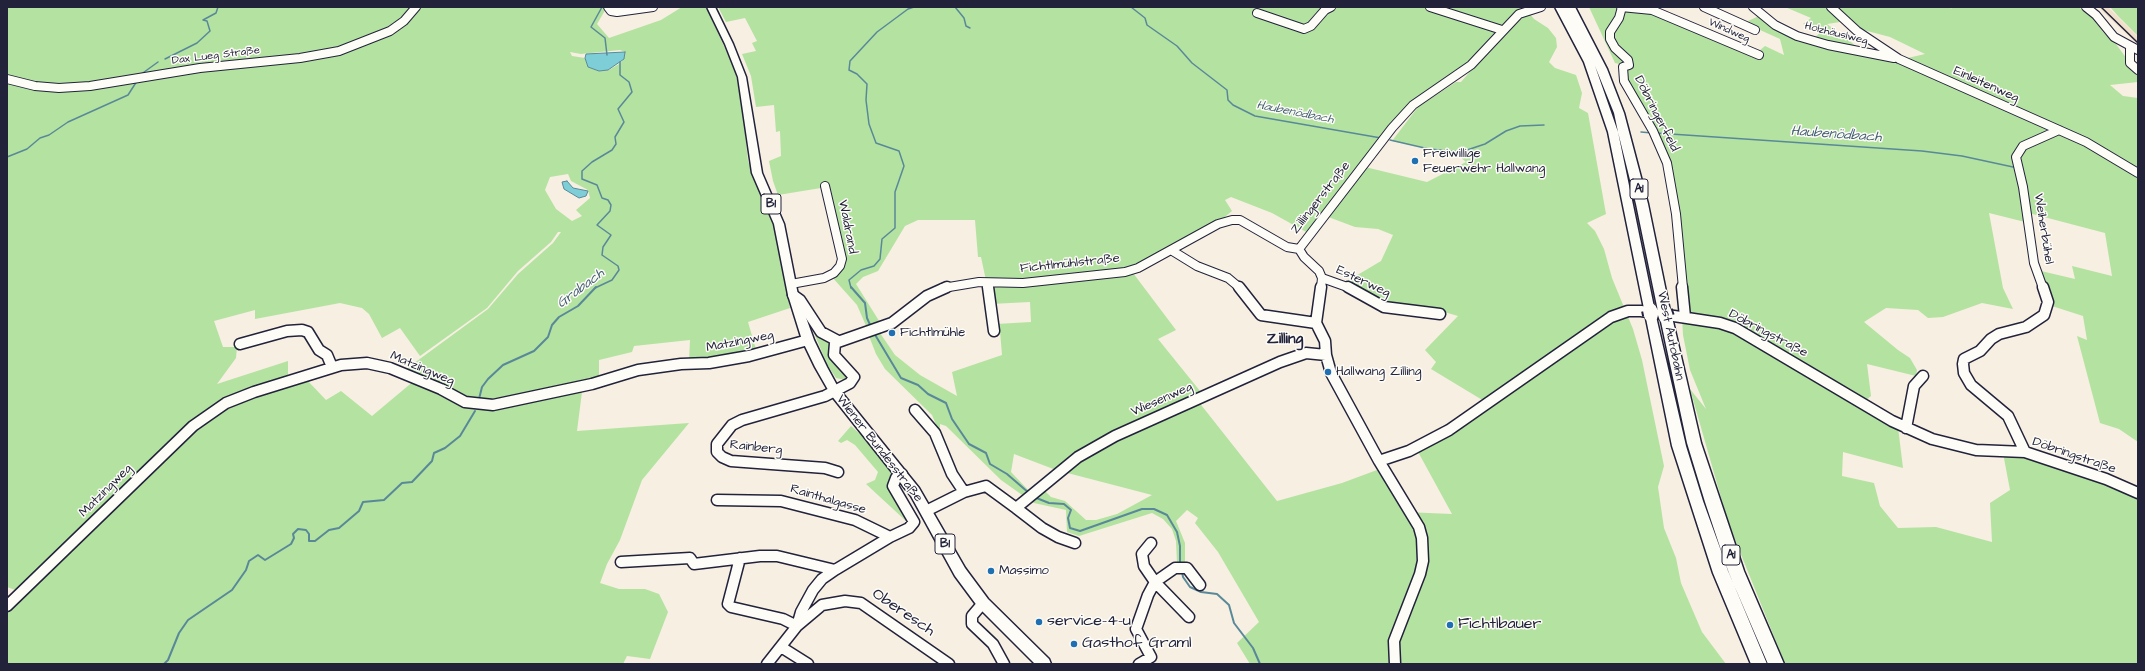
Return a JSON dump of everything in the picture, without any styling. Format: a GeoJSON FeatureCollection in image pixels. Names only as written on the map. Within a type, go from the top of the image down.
{"type":"FeatureCollection","features":[{"type":"Feature","properties":{"kind":"highway","name":"West Autobahn"},"geometry":{"type":"LineString","coordinates":[[1560,7],[1589,62],[1613,132],[1679,446],[1721,573],[1759,664]]}},
{"type":"Feature","properties":{"kind":"highway","name":"West Autobahn"},"geometry":{"type":"LineString","coordinates":[[1570,7],[1600,63],[1619,113],[1639,189],[1694,443],[1712,502],[1736,571],[1776,664]]}},
{"type":"Feature","properties":{"kind":"main road","name":"Wiener Bundesstraße"},"geometry":{"type":"LineString","coordinates":[[711,7],[729,44],[742,78],[757,173],[779,224],[792,290],[808,340],[835,392],[902,474],[926,511],[960,572],[983,603],[1044,664]]}},
{"type":"Feature","properties":{"kind":"street","name":"Dax Lueg Straße"},"geometry":{"type":"LineString","coordinates":[[7,79],[35,86],[59,88],[90,86],[200,68],[300,58],[339,51],[360,44],[394,28],[404,21],[416,7]]}},
{"type":"Feature","properties":{"kind":"street"},"geometry":{"type":"LineString","coordinates":[[608,7],[611,11],[617,12],[653,7]]}},
{"type":"Feature","properties":{"kind":"street"},"geometry":{"type":"LineString","coordinates":[[1257,13],[1304,29],[1311,26],[1325,10],[1331,7]]}},
{"type":"Feature","properties":{"kind":"street"},"geometry":{"type":"LineString","coordinates":[[1430,7],[1502,30]]}},
{"type":"Feature","properties":{"kind":"street","name":"Zillingerstraße"},"geometry":{"type":"LineString","coordinates":[[1322,278],[1319,271],[1304,257],[1299,249],[1401,117],[1413,105],[1471,65],[1502,30],[1524,11],[1541,7]]}},
{"type":"Feature","properties":{"kind":"street","name":"Windweg"},"geometry":{"type":"LineString","coordinates":[[1622,7],[1652,10],[1759,55]]}},
{"type":"Feature","properties":{"kind":"street","name":"Döbringerfeld"},"geometry":{"type":"LineString","coordinates":[[1622,7],[1619,18],[1610,32],[1610,39],[1615,48],[1628,60],[1629,64],[1623,67],[1624,81],[1653,132],[1667,163],[1676,214],[1685,317]]}},
{"type":"Feature","properties":{"kind":"street"},"geometry":{"type":"LineString","coordinates":[[1704,7],[1755,30]]}},
{"type":"Feature","properties":{"kind":"street","name":"Holzhäuslweg"},"geometry":{"type":"LineString","coordinates":[[1753,7],[1775,25],[1807,40],[1899,59]]}},
{"type":"Feature","properties":{"kind":"street","name":"Einleitenweg"},"geometry":{"type":"LineString","coordinates":[[1831,7],[1857,31],[1899,59],[2101,150],[2138,174]]}},
{"type":"Feature","properties":{"kind":"street"},"geometry":{"type":"LineString","coordinates":[[2086,7],[2114,37],[2138,50]]}},
{"type":"Feature","properties":{"kind":"street"},"geometry":{"type":"LineString","coordinates":[[2130,47],[2130,63],[2138,70]]}},
{"type":"Feature","properties":{"kind":"street","name":"Weiherbühel"},"geometry":{"type":"LineString","coordinates":[[2025,452],[2008,416],[1971,385],[1964,373],[1963,364],[1964,359],[1980,351],[1991,339],[2000,334],[2026,327],[2044,315],[2048,302],[2034,263],[2023,187],[2016,157],[2023,146],[2059,130]]}},
{"type":"Feature","properties":{"kind":"street","name":"Waldrand"},"geometry":{"type":"LineString","coordinates":[[792,290],[824,278],[834,273],[840,266],[842,259],[825,186]]}},
{"type":"Feature","properties":{"kind":"street","name":"Fichtlmühlstraße"},"geometry":{"type":"LineString","coordinates":[[838,341],[879,329],[900,318],[926,296],[944,288],[987,283],[1023,283],[1113,274],[1138,268],[1218,224],[1232,220],[1240,220],[1252,226],[1287,248],[1299,249]]}},
{"type":"Feature","properties":{"kind":"street"},"geometry":{"type":"LineString","coordinates":[[1171,250],[1197,266],[1228,278],[1242,290],[1248,301],[1261,315],[1316,323]]}},
{"type":"Feature","properties":{"kind":"street"},"geometry":{"type":"LineString","coordinates":[[1322,278],[1316,323],[1324,341],[1331,373],[1341,394],[1419,527],[1423,547],[1423,561],[1420,574],[1394,641],[1395,664]]}},
{"type":"Feature","properties":{"kind":"street","name":"Esterweg"},"geometry":{"type":"LineString","coordinates":[[1322,278],[1342,284],[1384,307],[1398,310],[1440,314]]}},
{"type":"Feature","properties":{"kind":"street"},"geometry":{"type":"LineString","coordinates":[[987,283],[994,331]]}},
{"type":"Feature","properties":{"kind":"street"},"geometry":{"type":"LineString","coordinates":[[792,290],[821,332],[838,341],[834,345],[834,355],[854,377],[850,383],[835,392]]}},
{"type":"Feature","properties":{"kind":"street","name":"Döbringstraße"},"geometry":{"type":"LineString","coordinates":[[1380,461],[1409,452],[1449,430],[1522,378],[1619,313],[1641,311],[1720,322],[1735,328],[1906,428],[1932,439],[1976,450],[2025,452],[2106,479],[2138,493]]}},
{"type":"Feature","properties":{"kind":"street"},"geometry":{"type":"LineString","coordinates":[[240,344],[287,330],[302,330],[308,332],[319,350],[327,355],[332,367]]}},
{"type":"Feature","properties":{"kind":"street","name":"Matzingweg"},"geometry":{"type":"LineString","coordinates":[[7,606],[154,462],[193,426],[226,403],[332,367],[352,363],[380,365],[441,389],[465,402],[494,405],[586,385],[638,370],[681,364],[709,363],[749,356],[808,340]]}},
{"type":"Feature","properties":{"kind":"street","name":"Wiesenweg"},"geometry":{"type":"LineString","coordinates":[[1020,505],[1036,494],[1078,457],[1115,436],[1280,362],[1306,353],[1326,354]]}},
{"type":"Feature","properties":{"kind":"street"},"geometry":{"type":"LineString","coordinates":[[1906,428],[1914,386],[1923,376]]}},
{"type":"Feature","properties":{"kind":"street","name":"Rainberg"},"geometry":{"type":"LineString","coordinates":[[835,392],[742,420],[732,426],[724,434],[717,444],[717,452],[722,457],[731,461],[817,467],[838,472]]}},
{"type":"Feature","properties":{"kind":"street"},"geometry":{"type":"LineString","coordinates":[[915,410],[935,433],[952,474],[964,492]]}},
{"type":"Feature","properties":{"kind":"street"},"geometry":{"type":"LineString","coordinates":[[740,558],[728,604],[731,607],[776,617],[797,626],[801,612],[813,590],[822,579],[890,537],[909,528],[914,522],[894,486],[896,478],[902,474]]}},
{"type":"Feature","properties":{"kind":"street"},"geometry":{"type":"LineString","coordinates":[[926,511],[964,492],[986,486],[1020,505],[1042,528],[1058,537],[1075,543]]}},
{"type":"Feature","properties":{"kind":"street","name":"Rainthalgasse"},"geometry":{"type":"LineString","coordinates":[[717,500],[784,501],[855,520],[890,537]]}},
{"type":"Feature","properties":{"kind":"street"},"geometry":{"type":"LineString","coordinates":[[1151,543],[1142,554],[1144,566],[1155,582],[1189,617]]}},
{"type":"Feature","properties":{"kind":"street"},"geometry":{"type":"LineString","coordinates":[[621,562],[690,558],[694,564],[740,558],[777,556],[835,570]]}},
{"type":"Feature","properties":{"kind":"street"},"geometry":{"type":"LineString","coordinates":[[1139,664],[1151,657],[1136,629],[1148,595],[1155,582],[1175,568],[1187,568],[1200,585]]}},
{"type":"Feature","properties":{"kind":"street","name":"Oberesch"},"geometry":{"type":"LineString","coordinates":[[767,664],[797,626],[822,605],[833,601],[854,601],[874,610],[949,664]]}},
{"type":"Feature","properties":{"kind":"street"},"geometry":{"type":"LineString","coordinates":[[983,603],[972,616],[972,624],[993,644],[1004,664]]}},
{"type":"Feature","properties":{"kind":"street"},"geometry":{"type":"LineString","coordinates":[[781,647],[808,664]]}},
{"type":"Feature","properties":{"kind":"shaded area"},"geometry":{"type":"Polygon","coordinates":[[[2098,7],[2108,7],[2138,37],[2138,45],[2098,7]]]}},
{"type":"Feature","properties":{"kind":"green space"},"geometry":{"type":"Polygon","coordinates":[[[7,7],[607,7],[597,24],[609,38],[661,20],[682,7],[706,7],[735,70],[742,106],[748,161],[775,226],[790,308],[748,322],[757,353],[721,360],[689,362],[690,340],[634,346],[632,352],[599,360],[599,379],[583,384],[577,431],[689,423],[642,480],[620,540],[607,564],[600,583],[619,589],[645,589],[659,594],[668,612],[650,659],[627,656],[623,664],[7,664],[7,608],[155,463],[194,427],[227,404],[305,378],[326,400],[341,391],[372,416],[415,380],[438,390],[467,406],[484,408],[486,404],[469,402],[444,388],[402,372],[488,309],[518,274],[553,243],[561,232],[558,232],[551,242],[518,271],[487,308],[420,356],[400,328],[382,338],[369,314],[362,308],[340,303],[255,319],[255,310],[214,321],[223,347],[237,347],[236,358],[217,384],[288,361],[288,382],[243,394],[224,402],[192,425],[151,462],[21,592],[7,587],[7,7]],[[620,50],[581,54],[570,52],[572,56],[585,58],[588,67],[600,71],[609,70],[624,59],[625,52],[620,50]],[[568,174],[550,177],[545,190],[556,209],[572,221],[582,216],[576,210],[590,198],[588,190],[571,181],[568,174]]]}},
{"type":"Feature","properties":{"kind":"green space"},"geometry":{"type":"Polygon","coordinates":[[[718,7],[1528,7],[1529,13],[1534,19],[1548,28],[1556,38],[1557,47],[1549,62],[1555,68],[1576,75],[1582,93],[1579,108],[1588,113],[1606,214],[1587,223],[1595,231],[1604,249],[1612,278],[1633,329],[1642,360],[1664,466],[1658,487],[1664,528],[1676,558],[1681,583],[1702,632],[1726,664],[1250,664],[1237,643],[1259,622],[1218,552],[1195,523],[1198,518],[1187,510],[1176,521],[1185,543],[1185,563],[1177,563],[1176,541],[1172,529],[1163,519],[1152,513],[1079,536],[1067,532],[1066,510],[1034,503],[1001,480],[946,426],[940,424],[940,434],[932,415],[885,369],[876,354],[869,336],[880,333],[895,355],[920,375],[957,396],[952,372],[1002,355],[1000,331],[996,330],[996,324],[1031,322],[1030,302],[991,304],[981,257],[978,257],[975,220],[918,220],[905,226],[878,271],[863,277],[856,284],[881,324],[867,328],[857,305],[832,277],[842,265],[827,187],[778,195],[773,181],[769,161],[781,156],[780,131],[776,132],[774,105],[756,107],[751,76],[742,54],[756,51],[752,43],[757,41],[745,18],[726,22],[718,7]],[[1497,40],[1405,109],[1394,121],[1361,166],[1427,182],[1466,162],[1458,155],[1392,141],[1418,107],[1456,82],[1461,82],[1497,40]],[[1231,197],[1225,200],[1232,211],[1221,220],[1130,269],[1176,330],[1158,339],[1200,391],[1198,401],[1277,501],[1342,483],[1377,470],[1405,512],[1452,514],[1417,450],[1484,401],[1431,369],[1436,362],[1425,350],[1458,316],[1441,311],[1384,306],[1344,283],[1381,261],[1393,235],[1378,229],[1355,227],[1323,215],[1308,233],[1272,213],[1231,197]],[[1014,454],[1011,472],[1030,492],[1046,492],[1051,497],[1065,501],[1086,520],[1096,520],[1117,514],[1152,495],[1056,470],[1014,454]]]}},
{"type":"Feature","properties":{"kind":"green space"},"geometry":{"type":"Polygon","coordinates":[[[1589,7],[1618,7],[1651,11],[1761,58],[1763,56],[1759,51],[1765,46],[1784,55],[1780,39],[1749,25],[1748,21],[1759,16],[1796,36],[1827,46],[1899,60],[1925,54],[1890,37],[1856,28],[1847,21],[1827,24],[1864,52],[1812,40],[1822,31],[1803,24],[1811,18],[1785,7],[1950,7],[1951,9],[1952,7],[2078,7],[2092,16],[2103,32],[2116,44],[2138,74],[2138,82],[2110,85],[2123,96],[2138,98],[2138,169],[2134,172],[2138,175],[2138,442],[2119,429],[2100,423],[2077,336],[2087,340],[2083,316],[2052,306],[2041,271],[2075,279],[2072,266],[2112,276],[2105,233],[2025,212],[2025,222],[1989,213],[2003,288],[2013,309],[1982,303],[1943,317],[1928,318],[1918,310],[1886,308],[1864,322],[1910,358],[1917,370],[1916,376],[1867,364],[1871,396],[1865,401],[1732,325],[1682,312],[1679,253],[1674,214],[1664,164],[1657,145],[1621,77],[1621,71],[1625,63],[1615,63],[1589,7]]]}},
{"type":"Feature","properties":{"kind":"green space"},"geometry":{"type":"Polygon","coordinates":[[[2110,7],[2138,7],[2138,36],[2118,16],[2110,7]]]}},
{"type":"Feature","properties":{"kind":"green space"},"geometry":{"type":"Polygon","coordinates":[[[1682,318],[1731,328],[1898,427],[1903,468],[1843,452],[1842,476],[1874,483],[1880,506],[1898,528],[1936,527],[1992,542],[1990,503],[2010,490],[2003,453],[2023,455],[2138,495],[2138,664],[1785,664],[1728,522],[1690,389],[1706,409],[1690,370],[1683,335],[1682,318]]]}},
{"type":"Feature","properties":{"kind":"green space"},"geometry":{"type":"Polygon","coordinates":[[[811,326],[830,341],[849,376],[846,380],[836,378],[828,366],[811,326]]]}},
{"type":"Feature","properties":{"kind":"green space"},"geometry":{"type":"Polygon","coordinates":[[[851,426],[868,441],[884,460],[893,475],[912,522],[906,521],[866,484],[875,480],[878,472],[855,445],[847,440],[841,443],[838,441],[851,426]]]}},
{"type":"Feature","properties":{"kind":"water"},"geometry":{"type":"Polygon","coordinates":[[[625,52],[624,59],[608,70],[599,71],[588,67],[585,58],[586,54],[625,52]]]}},
{"type":"Feature","properties":{"kind":"water"},"geometry":{"type":"Polygon","coordinates":[[[567,181],[573,188],[588,191],[586,196],[579,198],[564,189],[562,182],[567,181]]]}},
{"type":"Feature","properties":{"kind":"waterway"},"geometry":{"type":"LineString","coordinates":[[165,59],[197,43],[210,31],[207,21],[203,20],[216,13],[218,7]]}},
{"type":"Feature","properties":{"kind":"waterway","name":"Grabach"},"geometry":{"type":"LineString","coordinates":[[602,7],[591,27],[605,38],[607,55]]}},
{"type":"Feature","properties":{"kind":"waterway"},"geometry":{"type":"LineString","coordinates":[[851,288],[849,280],[861,270],[874,266],[880,259],[882,239],[895,228],[895,192],[904,166],[899,151],[876,143],[869,124],[866,100],[867,84],[857,74],[849,70],[850,61],[877,32],[908,9],[914,7]]}},
{"type":"Feature","properties":{"kind":"waterway"},"geometry":{"type":"LineString","coordinates":[[955,7],[964,18],[966,26],[970,28]]}},
{"type":"Feature","properties":{"kind":"waterway","name":"Haubenödbach"},"geometry":{"type":"LineString","coordinates":[[1131,7],[1145,18],[1147,25],[1177,46],[1192,63],[1227,90],[1228,100],[1233,105],[1255,116],[1381,138]]}},
{"type":"Feature","properties":{"kind":"waterway"},"geometry":{"type":"LineString","coordinates":[[140,75],[158,62]]}},
{"type":"Feature","properties":{"kind":"waterway","name":"Grabach"},"geometry":{"type":"LineString","coordinates":[[595,288],[612,280],[619,270],[618,266],[602,255],[603,247],[611,235],[597,225],[610,211],[611,205],[608,200],[602,198],[597,185],[582,179],[582,171],[592,162],[612,150],[616,144],[615,137],[624,122],[618,109],[632,92],[629,82],[620,75],[620,62]]}},
{"type":"Feature","properties":{"kind":"waterway"},"geometry":{"type":"LineString","coordinates":[[7,157],[27,149],[40,138],[49,135],[68,122],[128,95],[137,81]]}},
{"type":"Feature","properties":{"kind":"waterway","name":"Haubenödbach"},"geometry":{"type":"LineString","coordinates":[[1390,140],[1429,149],[1461,152],[1485,144],[1506,131],[1520,126],[1544,125]]}},
{"type":"Feature","properties":{"kind":"waterway","name":"Haubenödbach"},"geometry":{"type":"LineString","coordinates":[[1641,132],[1652,133]]}},
{"type":"Feature","properties":{"kind":"waterway","name":"Haubenödbach"},"geometry":{"type":"LineString","coordinates":[[1656,133],[1922,151],[1962,156],[2013,167]]}},
{"type":"Feature","properties":{"kind":"waterway"},"geometry":{"type":"LineString","coordinates":[[851,287],[865,303],[867,318],[871,327]]}},
{"type":"Feature","properties":{"kind":"waterway","name":"Grabach"},"geometry":{"type":"LineString","coordinates":[[479,399],[482,387],[488,379],[503,365],[534,351],[548,337],[552,325],[559,317],[578,306],[595,288]]}},
{"type":"Feature","properties":{"kind":"waterway"},"geometry":{"type":"LineString","coordinates":[[874,333],[901,378],[918,385],[928,394],[946,403],[952,419],[969,444],[986,453],[990,464],[1007,474],[1029,493]]}},
{"type":"Feature","properties":{"kind":"waterway","name":"Grabach"},"geometry":{"type":"LineString","coordinates":[[164,664],[168,660],[179,633],[188,620],[232,590],[246,570],[249,561],[258,555],[265,560],[291,544],[294,538],[293,534],[298,529],[306,530],[309,534],[309,541],[315,541],[329,530],[339,528],[359,511],[363,502],[384,500],[402,483],[412,482],[432,461],[434,453],[445,448],[460,436],[475,411]]}},
{"type":"Feature","properties":{"kind":"waterway"},"geometry":{"type":"LineString","coordinates":[[1034,497],[1049,503],[1064,504],[1071,510],[1068,518],[1070,528],[1080,531],[1142,509],[1154,509],[1167,515],[1177,532],[1180,546],[1180,565]]}},
{"type":"Feature","properties":{"kind":"waterway"},"geometry":{"type":"LineString","coordinates":[[1182,571],[1183,577],[1190,587],[1201,592],[1217,594],[1229,605],[1234,623],[1253,648],[1260,664]]}},
{"type":"Feature","properties":{"kind":"railway"},"geometry":{"type":"LineString","coordinates":[[2101,7],[2138,43]]}},
{"type":"Feature","properties":{"kind":"place","name":"Freiwillige Feuerwehr Hallwang"},"geometry":{"type":"Point","coordinates":[1415,161]}},
{"type":"Feature","properties":{"kind":"place","name":"Fichtlmühle"},"geometry":{"type":"Point","coordinates":[892,333]}},
{"type":"Feature","properties":{"kind":"place","name":"Hallwang Zilling"},"geometry":{"type":"Point","coordinates":[1328,372]}},
{"type":"Feature","properties":{"kind":"place","name":"Massimo"},"geometry":{"type":"Point","coordinates":[991,571]}},
{"type":"Feature","properties":{"kind":"place","name":"service-4-u"},"geometry":{"type":"Point","coordinates":[1039,622]}},
{"type":"Feature","properties":{"kind":"place","name":"Fichtlbauer"},"geometry":{"type":"Point","coordinates":[1450,625]}},
{"type":"Feature","properties":{"kind":"place","name":"Gasthof Graml"},"geometry":{"type":"Point","coordinates":[1074,644]}},
{"type":"Feature","properties":{"kind":"district","name":"Zilling"},"geometry":{"type":"Point","coordinates":[1285,340]}}]}
